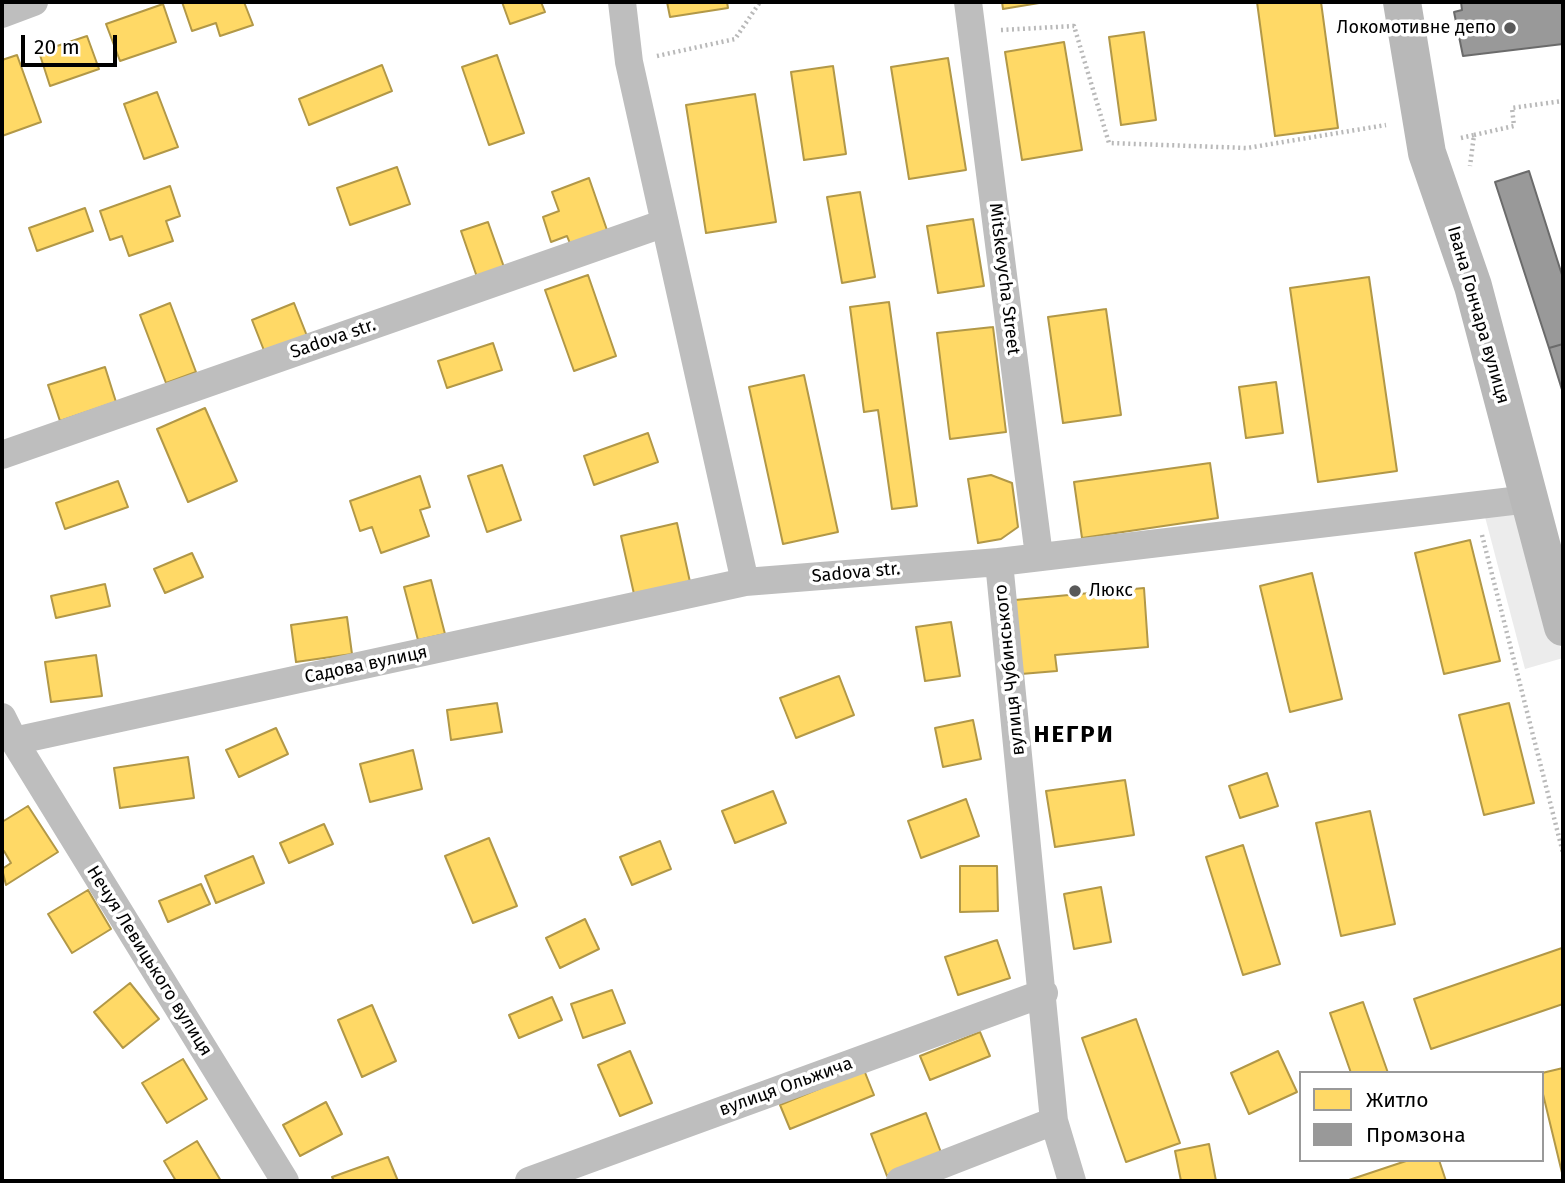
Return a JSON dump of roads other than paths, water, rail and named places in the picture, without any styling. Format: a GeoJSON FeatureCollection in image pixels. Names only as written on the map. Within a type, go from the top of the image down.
{"type":"FeatureCollection","features":[{"type":"Feature","properties":{"kind":"street"},"geometry":{"type":"LineString","coordinates":[[2,14],[34,2]]}},
{"type":"Feature","properties":{"kind":"street"},"geometry":{"type":"LineString","coordinates":[[622,2],[629,62],[745,582]]}},
{"type":"Feature","properties":{"kind":"street","name":"Mitskevycha Street"},"geometry":{"type":"LineString","coordinates":[[968,2],[1039,556]]}},
{"type":"Feature","properties":{"kind":"street","name":"Івана Гончара вулиця"},"geometry":{"type":"LineString","coordinates":[[1402,2],[1427,153],[1473,286],[1563,627]]}},
{"type":"Feature","properties":{"kind":"street","name":"Sadova str."},"geometry":{"type":"LineString","coordinates":[[2,454],[665,223]]}},
{"type":"Feature","properties":{"kind":"street","name":"вулиця Чубинського"},"geometry":{"type":"LineString","coordinates":[[1072,1181],[1054,1121],[1044,993],[999,562],[1529,499]]}},
{"type":"Feature","properties":{"kind":"street","name":"Sadova str."},"geometry":{"type":"LineString","coordinates":[[745,582],[999,562]]}},
{"type":"Feature","properties":{"kind":"street","name":"Садова вулиця"},"geometry":{"type":"LineString","coordinates":[[8,729],[745,582]]}},
{"type":"Feature","properties":{"kind":"street","name":"Нечуя Левицького вулиця"},"geometry":{"type":"LineString","coordinates":[[8,729],[285,1181]]}},
{"type":"Feature","properties":{"kind":"street","name":"вулиця Ольжича"},"geometry":{"type":"LineString","coordinates":[[529,1181],[1044,993]]}},
{"type":"Feature","properties":{"kind":"street"},"geometry":{"type":"LineString","coordinates":[[900,1181],[1054,1121]]}},
{"type":"Feature","properties":{"kind":"place","name":"Локомотивне депо"},"geometry":{"type":"Point","coordinates":[1510,28]}},
{"type":"Feature","properties":{"kind":"place","name":"Люкс"},"geometry":{"type":"Point","coordinates":[1075,591]}},
{"type":"Feature","properties":{"kind":"district","name":"НЕГРИ"},"geometry":{"type":"Point","coordinates":[1074,735]}}]}
